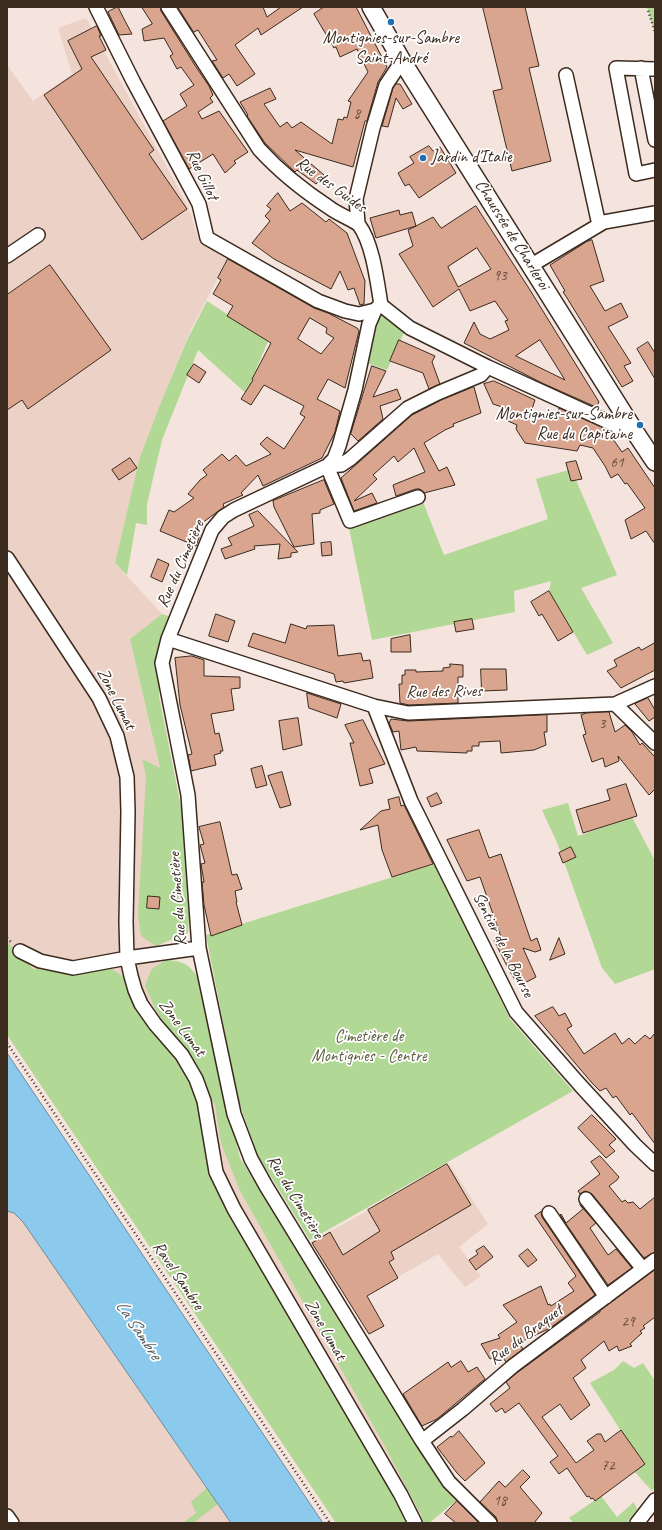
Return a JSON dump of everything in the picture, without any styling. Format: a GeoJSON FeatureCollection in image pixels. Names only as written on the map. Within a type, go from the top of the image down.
{"type":"FeatureCollection","features":[{"type":"Feature","properties":{"kind":"main road","name":"Chaussée de Charleroi"},"geometry":{"type":"LineString","coordinates":[[371,7],[402,61],[655,462]]}},
{"type":"Feature","properties":{"kind":"street","name":"Rue Gillot"},"geometry":{"type":"LineString","coordinates":[[96,7],[132,81],[199,204],[207,238],[318,301],[345,311],[359,314],[378,307]]}},
{"type":"Feature","properties":{"kind":"street","name":"Rue des Guides"},"geometry":{"type":"LineString","coordinates":[[168,7],[259,149],[272,164],[309,194],[339,215],[358,223],[366,237],[377,278],[378,307]]}},
{"type":"Feature","properties":{"kind":"street"},"geometry":{"type":"LineString","coordinates":[[358,223],[356,199],[373,128],[386,85],[402,61]]}},
{"type":"Feature","properties":{"kind":"street"},"geometry":{"type":"LineString","coordinates":[[655,69],[616,68],[636,174],[655,170]]}},
{"type":"Feature","properties":{"kind":"street"},"geometry":{"type":"LineString","coordinates":[[641,68],[655,140]]}},
{"type":"Feature","properties":{"kind":"street"},"geometry":{"type":"LineString","coordinates":[[566,75],[599,225]]}},
{"type":"Feature","properties":{"kind":"street"},"geometry":{"type":"LineString","coordinates":[[530,266],[604,222],[655,213]]}},
{"type":"Feature","properties":{"kind":"street"},"geometry":{"type":"LineString","coordinates":[[7,256],[38,235]]}},
{"type":"Feature","properties":{"kind":"street"},"geometry":{"type":"LineString","coordinates":[[418,497],[350,521],[326,466],[334,458],[339,446],[355,390],[369,324],[378,307],[410,328],[488,367],[637,435]]}},
{"type":"Feature","properties":{"kind":"street","name":"Rue du Cimetière"},"geometry":{"type":"LineString","coordinates":[[488,367],[481,375],[438,393],[408,408],[341,466],[326,466],[228,513],[212,530],[168,639],[162,663],[188,795],[199,948],[234,1114],[251,1159],[449,1482],[490,1523]]}},
{"type":"Feature","properties":{"kind":"street","name":"Zone Lumat"},"geometry":{"type":"LineString","coordinates":[[7,558],[99,698],[118,736],[127,777],[127,958],[135,990],[141,1004],[155,1024],[182,1055],[196,1079],[204,1101],[216,1172],[234,1209],[402,1495],[415,1523]]}},
{"type":"Feature","properties":{"kind":"street","name":"Rue des Rives"},"geometry":{"type":"LineString","coordinates":[[168,639],[374,706],[408,713],[615,704],[655,686]]}},
{"type":"Feature","properties":{"kind":"street"},"geometry":{"type":"LineString","coordinates":[[615,704],[655,743]]}},
{"type":"Feature","properties":{"kind":"street","name":"Sentier de la Bourse"},"geometry":{"type":"LineString","coordinates":[[374,706],[411,801],[516,1012],[590,1096],[635,1145],[655,1164]]}},
{"type":"Feature","properties":{"kind":"street"},"geometry":{"type":"LineString","coordinates":[[20,951],[40,961],[73,968],[127,958],[199,948]]}},
{"type":"Feature","properties":{"kind":"street"},"geometry":{"type":"LineString","coordinates":[[586,1199],[643,1269]]}},
{"type":"Feature","properties":{"kind":"street"},"geometry":{"type":"LineString","coordinates":[[549,1213],[606,1297]]}},
{"type":"Feature","properties":{"kind":"street","name":"Rue du Braquet"},"geometry":{"type":"LineString","coordinates":[[422,1440],[463,1409],[513,1366],[655,1260]]}},
{"type":"Feature","properties":{"kind":"street"},"geometry":{"type":"LineString","coordinates":[[637,1523],[655,1500]]}},
{"type":"Feature","properties":{"kind":"street"},"geometry":{"type":"LineString","coordinates":[[7,1516],[12,1523]]}},
{"type":"Feature","properties":{"kind":"path"},"geometry":{"type":"LineString","coordinates":[[647,7],[655,32]]}},
{"type":"Feature","properties":{"kind":"path","name":"Ravel Sambre"},"geometry":{"type":"LineString","coordinates":[[7,1043],[330,1523]]}},
{"type":"Feature","properties":{"kind":"shaded area"},"geometry":{"type":"Polygon","coordinates":[[[86,18],[188,206],[198,238],[228,259],[191,329],[139,460],[115,563],[162,614],[130,639],[160,769],[177,937],[156,946],[159,953],[162,976],[188,981],[240,1191],[408,1482],[438,1516],[429,1523],[342,1523],[7,1033],[7,65],[33,101],[72,74],[58,28],[86,18]]]}},
{"type":"Feature","properties":{"kind":"shaded area"},"geometry":{"type":"Polygon","coordinates":[[[450,1165],[488,1224],[459,1247],[481,1276],[465,1287],[438,1254],[398,1277],[386,1257],[344,1271],[333,1278],[311,1242],[450,1165]]]}},
{"type":"Feature","properties":{"kind":"shaded area"},"geometry":{"type":"Polygon","coordinates":[[[7,1211],[14,1213],[23,1221],[231,1523],[7,1523],[7,1211]]]}},
{"type":"Feature","properties":{"kind":"green space"},"geometry":{"type":"Polygon","coordinates":[[[647,7],[655,7],[655,33],[647,7]]]}},
{"type":"Feature","properties":{"kind":"green space"},"geometry":{"type":"Polygon","coordinates":[[[207,301],[268,341],[252,379],[250,397],[198,350],[162,440],[147,504],[147,525],[136,523],[127,575],[115,563],[139,460],[187,340],[207,301]]]}},
{"type":"Feature","properties":{"kind":"green space"},"geometry":{"type":"Polygon","coordinates":[[[382,314],[406,328],[387,370],[367,363],[377,325],[382,314]]]}},
{"type":"Feature","properties":{"kind":"green space"},"geometry":{"type":"Polygon","coordinates":[[[569,470],[576,480],[617,575],[581,588],[613,643],[587,655],[549,591],[551,581],[514,591],[515,612],[372,640],[348,523],[421,497],[444,555],[548,519],[536,479],[569,470]]]}},
{"type":"Feature","properties":{"kind":"green space"},"geometry":{"type":"Polygon","coordinates":[[[162,614],[174,618],[159,650],[159,696],[193,868],[188,933],[156,946],[141,936],[138,915],[146,776],[142,759],[160,768],[130,639],[162,614]]]}},
{"type":"Feature","properties":{"kind":"green space"},"geometry":{"type":"Polygon","coordinates":[[[568,803],[578,836],[632,817],[655,861],[655,969],[615,984],[602,968],[558,845],[542,810],[568,803]]]}},
{"type":"Feature","properties":{"kind":"green space","name":"Cimetière de Montignies - Centre"},"geometry":{"type":"Polygon","coordinates":[[[435,864],[510,1019],[573,1091],[310,1240],[258,1156],[238,1099],[206,935],[435,864]]]}},
{"type":"Feature","properties":{"kind":"green space"},"geometry":{"type":"Polygon","coordinates":[[[7,942],[33,969],[109,967],[124,977],[186,1070],[199,1105],[208,1151],[411,1523],[336,1523],[7,1035],[7,942]]]}},
{"type":"Feature","properties":{"kind":"green space"},"geometry":{"type":"Polygon","coordinates":[[[165,960],[176,961],[184,964],[198,977],[240,1158],[441,1484],[458,1499],[429,1523],[423,1523],[421,1515],[382,1441],[240,1191],[221,1143],[215,1105],[156,1010],[145,986],[151,970],[165,960]]]}},
{"type":"Feature","properties":{"kind":"green space"},"geometry":{"type":"Polygon","coordinates":[[[623,1361],[634,1368],[643,1363],[655,1381],[655,1486],[652,1491],[634,1471],[621,1431],[590,1383],[614,1370],[623,1361]]]}},
{"type":"Feature","properties":{"kind":"green space"},"geometry":{"type":"Polygon","coordinates":[[[207,1488],[218,1504],[193,1523],[183,1523],[196,1513],[191,1502],[207,1488]]]}},
{"type":"Feature","properties":{"kind":"green space"},"geometry":{"type":"Polygon","coordinates":[[[601,1496],[617,1517],[634,1502],[637,1509],[627,1523],[574,1523],[569,1518],[601,1496]]]}},
{"type":"Feature","properties":{"kind":"water","name":"La Sambre"},"geometry":{"type":"Polygon","coordinates":[[[7,1053],[323,1523],[231,1523],[23,1222],[14,1213],[7,1211],[7,1053]]]}},
{"type":"Feature","properties":{"kind":"building"},"geometry":{"type":"Polygon","coordinates":[[[118,7],[132,34],[119,35],[108,12],[118,7]]]}},
{"type":"Feature","properties":{"kind":"building"},"geometry":{"type":"Polygon","coordinates":[[[142,7],[160,7],[161,11],[209,86],[213,95],[210,98],[213,102],[198,112],[202,119],[219,111],[248,152],[234,161],[236,163],[225,173],[213,154],[189,169],[163,121],[187,106],[180,94],[194,85],[181,67],[177,69],[170,56],[173,54],[164,38],[144,41],[142,29],[152,24],[142,7]]]}},
{"type":"Feature","properties":{"kind":"building"},"geometry":{"type":"Polygon","coordinates":[[[178,7],[263,7],[267,17],[281,7],[303,7],[261,35],[258,28],[235,45],[255,74],[237,86],[229,74],[223,78],[212,61],[217,60],[198,30],[194,32],[178,7]]]}},
{"type":"Feature","properties":{"kind":"building"},"geometry":{"type":"Polygon","coordinates":[[[324,7],[356,7],[387,67],[378,82],[367,121],[365,121],[353,167],[295,150],[324,175],[316,184],[297,170],[295,172],[265,143],[247,116],[248,115],[240,102],[270,88],[276,99],[264,104],[280,127],[287,122],[292,128],[301,122],[332,144],[338,119],[343,120],[344,117],[347,118],[351,102],[348,101],[368,72],[357,49],[340,57],[336,47],[334,48],[314,14],[324,7]]]}},
{"type":"Feature","properties":{"kind":"building"},"geometry":{"type":"Polygon","coordinates":[[[483,7],[525,7],[539,66],[529,68],[551,161],[512,171],[493,91],[502,89],[483,7]]]}},
{"type":"Feature","properties":{"kind":"building"},"geometry":{"type":"Polygon","coordinates":[[[97,26],[101,36],[99,36],[106,50],[91,57],[154,150],[149,154],[187,209],[142,240],[44,95],[82,69],[68,41],[97,26]]]}},
{"type":"Feature","properties":{"kind":"building"},"geometry":{"type":"Polygon","coordinates":[[[396,84],[400,84],[412,104],[403,109],[396,98],[388,127],[382,126],[393,88],[396,84]]]}},
{"type":"Feature","properties":{"kind":"building"},"geometry":{"type":"Polygon","coordinates":[[[429,146],[433,151],[440,147],[456,173],[419,198],[409,184],[405,186],[398,173],[414,163],[410,157],[429,146]]]}},
{"type":"Feature","properties":{"kind":"building"},"geometry":{"type":"Polygon","coordinates":[[[278,193],[290,211],[302,203],[326,222],[329,219],[347,233],[365,281],[364,304],[360,305],[354,288],[348,290],[340,271],[331,289],[274,259],[252,243],[270,221],[265,216],[271,209],[267,206],[278,193]]]}},
{"type":"Feature","properties":{"kind":"building"},"geometry":{"type":"Polygon","coordinates":[[[476,206],[599,402],[596,407],[542,383],[464,343],[474,322],[480,334],[490,339],[509,330],[505,321],[508,320],[495,301],[470,311],[459,289],[433,307],[399,254],[413,246],[408,230],[433,217],[441,228],[476,206]],[[477,248],[448,267],[458,287],[491,269],[477,248]],[[540,340],[516,356],[565,380],[540,340]]]}},
{"type":"Feature","properties":{"kind":"building"},"geometry":{"type":"Polygon","coordinates":[[[399,210],[400,215],[412,212],[416,226],[376,238],[370,218],[399,210]]]}},
{"type":"Feature","properties":{"kind":"building"},"geometry":{"type":"Polygon","coordinates":[[[592,240],[604,281],[590,286],[605,311],[621,303],[628,317],[608,327],[631,363],[624,366],[633,381],[622,387],[563,292],[565,291],[550,265],[586,242],[592,240]]]}},
{"type":"Feature","properties":{"kind":"building"},"geometry":{"type":"Polygon","coordinates":[[[228,259],[314,308],[328,313],[357,328],[359,331],[345,388],[328,379],[317,399],[340,411],[335,432],[322,458],[263,486],[258,475],[241,493],[243,495],[223,504],[224,507],[191,531],[200,535],[196,546],[160,531],[169,510],[174,512],[194,498],[188,494],[200,480],[207,475],[203,470],[222,454],[229,461],[236,455],[246,466],[271,454],[260,444],[267,437],[284,449],[305,417],[300,414],[304,406],[264,385],[251,405],[241,399],[253,380],[252,379],[271,343],[227,316],[233,306],[213,294],[221,280],[218,278],[228,259]],[[310,318],[298,339],[321,354],[334,338],[326,333],[327,328],[310,318]]]}},
{"type":"Feature","properties":{"kind":"building"},"geometry":{"type":"Polygon","coordinates":[[[50,265],[111,350],[28,409],[22,400],[7,410],[7,295],[50,265]]]}},
{"type":"Feature","properties":{"kind":"building"},"geometry":{"type":"Polygon","coordinates":[[[399,340],[435,356],[432,362],[440,384],[429,389],[423,373],[390,361],[399,340]]]}},
{"type":"Feature","properties":{"kind":"building"},"geometry":{"type":"Polygon","coordinates":[[[648,342],[655,353],[655,379],[637,349],[648,342]]]}},
{"type":"Feature","properties":{"kind":"building"},"geometry":{"type":"Polygon","coordinates":[[[194,364],[206,372],[199,383],[187,375],[194,364]]]}},
{"type":"Feature","properties":{"kind":"building"},"geometry":{"type":"Polygon","coordinates":[[[372,366],[386,371],[373,397],[397,389],[401,399],[380,406],[383,419],[358,441],[351,434],[372,366]]]}},
{"type":"Feature","properties":{"kind":"building"},"geometry":{"type":"Polygon","coordinates":[[[494,381],[535,400],[531,412],[557,420],[559,408],[606,429],[622,452],[628,448],[655,488],[655,544],[646,531],[631,539],[625,520],[645,508],[627,483],[625,484],[618,474],[611,478],[593,448],[580,445],[577,451],[525,443],[516,429],[517,425],[508,421],[511,410],[493,404],[484,384],[494,381]]]}},
{"type":"Feature","properties":{"kind":"building"},"geometry":{"type":"Polygon","coordinates":[[[474,387],[481,413],[453,424],[454,426],[424,443],[439,471],[447,467],[455,485],[424,493],[420,489],[416,489],[396,496],[393,485],[425,472],[414,448],[398,462],[394,456],[373,475],[377,479],[354,501],[372,493],[377,503],[354,511],[341,478],[412,415],[441,400],[474,387]]]}},
{"type":"Feature","properties":{"kind":"building"},"geometry":{"type":"Polygon","coordinates":[[[130,458],[137,468],[119,480],[112,470],[130,458]]]}},
{"type":"Feature","properties":{"kind":"building"},"geometry":{"type":"Polygon","coordinates":[[[576,461],[582,479],[571,481],[566,463],[576,461]]]}},
{"type":"Feature","properties":{"kind":"building"},"geometry":{"type":"Polygon","coordinates":[[[324,480],[334,504],[320,510],[320,513],[312,514],[314,544],[294,547],[274,507],[273,501],[324,480]]]}},
{"type":"Feature","properties":{"kind":"building"},"geometry":{"type":"Polygon","coordinates":[[[258,511],[298,552],[291,553],[291,557],[278,559],[280,544],[254,546],[255,549],[225,559],[221,549],[232,545],[228,538],[254,526],[249,515],[258,511]]]}},
{"type":"Feature","properties":{"kind":"building"},"geometry":{"type":"Polygon","coordinates":[[[331,542],[332,555],[322,556],[321,543],[331,542]]]}},
{"type":"Feature","properties":{"kind":"building"},"geometry":{"type":"Polygon","coordinates":[[[158,559],[169,564],[162,582],[151,577],[158,559]]]}},
{"type":"Feature","properties":{"kind":"building"},"geometry":{"type":"Polygon","coordinates":[[[549,591],[573,632],[558,641],[542,614],[539,616],[531,602],[549,591]]]}},
{"type":"Feature","properties":{"kind":"building"},"geometry":{"type":"Polygon","coordinates":[[[216,614],[235,621],[228,642],[209,636],[216,614]]]}},
{"type":"Feature","properties":{"kind":"building"},"geometry":{"type":"Polygon","coordinates":[[[472,619],[474,629],[456,632],[454,622],[472,619]]]}},
{"type":"Feature","properties":{"kind":"building"},"geometry":{"type":"Polygon","coordinates":[[[291,624],[306,629],[307,626],[334,625],[338,656],[361,653],[363,661],[370,660],[373,678],[344,683],[343,681],[336,682],[334,674],[248,646],[253,633],[285,643],[291,624]]]}},
{"type":"Feature","properties":{"kind":"building"},"geometry":{"type":"Polygon","coordinates":[[[410,635],[411,652],[391,652],[391,639],[410,635]]]}},
{"type":"Feature","properties":{"kind":"building"},"geometry":{"type":"Polygon","coordinates":[[[655,643],[655,670],[621,688],[607,671],[617,666],[614,660],[639,647],[641,650],[655,643]]]}},
{"type":"Feature","properties":{"kind":"building"},"geometry":{"type":"Polygon","coordinates":[[[192,656],[204,660],[204,676],[240,677],[240,688],[231,689],[234,710],[211,714],[215,734],[219,733],[223,751],[220,751],[221,753],[214,755],[216,765],[191,771],[188,755],[192,754],[180,705],[175,658],[192,656]]]}},
{"type":"Feature","properties":{"kind":"building"},"geometry":{"type":"Polygon","coordinates":[[[450,664],[463,665],[463,677],[458,677],[458,703],[409,705],[400,703],[399,684],[402,684],[402,675],[405,675],[405,670],[416,670],[416,672],[443,671],[443,668],[450,667],[450,664]]]}},
{"type":"Feature","properties":{"kind":"building"},"geometry":{"type":"Polygon","coordinates":[[[481,669],[506,669],[507,690],[482,691],[481,669]]]}},
{"type":"Feature","properties":{"kind":"building"},"geometry":{"type":"Polygon","coordinates":[[[307,693],[341,704],[337,718],[309,708],[307,693]]]}},
{"type":"Feature","properties":{"kind":"building"},"geometry":{"type":"Polygon","coordinates":[[[648,698],[655,710],[655,717],[649,721],[635,704],[648,698]]]}},
{"type":"Feature","properties":{"kind":"building"},"geometry":{"type":"Polygon","coordinates":[[[609,712],[615,732],[625,725],[632,732],[640,745],[642,743],[655,757],[655,789],[649,795],[618,756],[619,761],[605,767],[603,758],[592,762],[583,735],[586,734],[581,715],[586,713],[609,712]]]}},
{"type":"Feature","properties":{"kind":"building"},"geometry":{"type":"Polygon","coordinates":[[[547,715],[547,732],[544,732],[546,745],[534,750],[501,753],[500,741],[479,742],[479,746],[472,746],[472,751],[467,751],[467,753],[417,751],[416,747],[401,750],[399,731],[393,732],[389,723],[391,719],[408,721],[547,715]]]}},
{"type":"Feature","properties":{"kind":"building"},"geometry":{"type":"Polygon","coordinates":[[[298,718],[302,745],[283,750],[279,721],[298,718]]]}},
{"type":"Feature","properties":{"kind":"building"},"geometry":{"type":"Polygon","coordinates":[[[363,720],[385,764],[369,769],[373,783],[360,786],[350,743],[354,743],[345,725],[363,720]]]}},
{"type":"Feature","properties":{"kind":"building"},"geometry":{"type":"Polygon","coordinates":[[[262,766],[267,785],[256,788],[251,769],[262,766]]]}},
{"type":"Feature","properties":{"kind":"building"},"geometry":{"type":"Polygon","coordinates":[[[282,772],[291,805],[280,808],[268,776],[282,772]]]}},
{"type":"Feature","properties":{"kind":"building"},"geometry":{"type":"Polygon","coordinates":[[[626,784],[637,816],[583,833],[576,810],[610,800],[607,790],[626,784]]]}},
{"type":"Feature","properties":{"kind":"building"},"geometry":{"type":"Polygon","coordinates":[[[437,793],[442,803],[431,807],[427,798],[437,793]]]}},
{"type":"Feature","properties":{"kind":"building"},"geometry":{"type":"Polygon","coordinates":[[[399,797],[401,806],[404,805],[433,864],[392,877],[382,850],[378,825],[360,830],[381,811],[390,809],[388,800],[399,797]]]}},
{"type":"Feature","properties":{"kind":"building"},"geometry":{"type":"Polygon","coordinates":[[[220,822],[232,875],[237,874],[242,889],[235,891],[236,902],[242,925],[211,936],[204,905],[202,882],[204,882],[201,864],[205,863],[200,845],[204,844],[199,827],[220,822]]]}},
{"type":"Feature","properties":{"kind":"building"},"geometry":{"type":"Polygon","coordinates":[[[479,830],[489,858],[501,854],[531,941],[537,938],[541,950],[535,952],[523,948],[536,977],[519,986],[494,940],[501,937],[480,877],[467,881],[447,840],[479,830]]]}},
{"type":"Feature","properties":{"kind":"building"},"geometry":{"type":"Polygon","coordinates":[[[571,847],[576,857],[563,863],[559,853],[571,847]]]}},
{"type":"Feature","properties":{"kind":"building"},"geometry":{"type":"Polygon","coordinates":[[[148,896],[160,897],[159,909],[147,908],[148,896]]]}},
{"type":"Feature","properties":{"kind":"building"},"geometry":{"type":"Polygon","coordinates":[[[559,938],[565,954],[550,960],[559,938]]]}},
{"type":"Feature","properties":{"kind":"building"},"geometry":{"type":"Polygon","coordinates":[[[553,1007],[559,1016],[565,1013],[572,1026],[567,1029],[584,1054],[615,1033],[622,1044],[629,1038],[635,1044],[645,1035],[650,1039],[655,1033],[655,1144],[632,1113],[630,1115],[616,1096],[613,1098],[606,1088],[600,1091],[592,1083],[535,1016],[553,1007]]]}},
{"type":"Feature","properties":{"kind":"building"},"geometry":{"type":"Polygon","coordinates":[[[592,1115],[616,1139],[609,1145],[615,1151],[606,1158],[578,1128],[592,1115]]]}},
{"type":"Feature","properties":{"kind":"building"},"geometry":{"type":"Polygon","coordinates":[[[600,1156],[619,1177],[609,1186],[622,1202],[625,1200],[628,1203],[633,1202],[640,1209],[655,1197],[655,1252],[644,1258],[592,1194],[585,1191],[580,1194],[578,1191],[600,1174],[591,1162],[600,1156]]]}},
{"type":"Feature","properties":{"kind":"building"},"geometry":{"type":"Polygon","coordinates":[[[447,1164],[471,1205],[391,1252],[394,1259],[389,1262],[398,1278],[367,1296],[384,1326],[369,1334],[312,1243],[330,1232],[343,1255],[380,1231],[368,1210],[447,1164]]]}},
{"type":"Feature","properties":{"kind":"building"},"geometry":{"type":"Polygon","coordinates":[[[580,1205],[596,1223],[590,1228],[608,1255],[616,1249],[632,1268],[608,1285],[560,1215],[561,1214],[566,1223],[583,1209],[580,1205]]]}},
{"type":"Feature","properties":{"kind":"building"},"geometry":{"type":"Polygon","coordinates":[[[541,1212],[542,1217],[595,1295],[550,1328],[519,1343],[523,1349],[506,1362],[500,1354],[490,1359],[481,1344],[500,1338],[498,1335],[517,1322],[503,1305],[541,1286],[548,1305],[550,1304],[551,1306],[574,1291],[568,1283],[576,1276],[535,1216],[541,1212]]]}},
{"type":"Feature","properties":{"kind":"building"},"geometry":{"type":"Polygon","coordinates":[[[484,1246],[493,1257],[476,1270],[469,1260],[478,1254],[476,1251],[484,1246]]]}},
{"type":"Feature","properties":{"kind":"building"},"geometry":{"type":"Polygon","coordinates":[[[528,1249],[537,1260],[528,1267],[519,1256],[528,1249]]]}},
{"type":"Feature","properties":{"kind":"building"},"geometry":{"type":"Polygon","coordinates":[[[655,1270],[655,1317],[643,1326],[645,1328],[640,1331],[642,1333],[630,1344],[632,1346],[619,1351],[617,1346],[609,1351],[604,1341],[581,1360],[586,1368],[573,1378],[590,1405],[571,1420],[560,1404],[542,1417],[576,1463],[594,1450],[587,1441],[597,1434],[601,1434],[605,1442],[621,1430],[645,1464],[595,1501],[589,1496],[587,1497],[567,1468],[559,1474],[550,1462],[558,1456],[519,1403],[505,1413],[502,1408],[496,1412],[490,1404],[510,1388],[506,1382],[518,1372],[655,1270]]]}},
{"type":"Feature","properties":{"kind":"building"},"geometry":{"type":"Polygon","coordinates":[[[461,1361],[468,1372],[477,1367],[485,1379],[437,1419],[422,1426],[403,1394],[448,1362],[451,1367],[461,1361]]]}},
{"type":"Feature","properties":{"kind":"building"},"geometry":{"type":"Polygon","coordinates":[[[459,1431],[485,1463],[465,1481],[437,1447],[459,1431]]]}},
{"type":"Feature","properties":{"kind":"building"},"geometry":{"type":"Polygon","coordinates":[[[523,1470],[530,1477],[520,1487],[542,1513],[534,1523],[498,1523],[496,1517],[480,1502],[499,1481],[505,1487],[523,1470]]]}},
{"type":"Feature","properties":{"kind":"building"},"geometry":{"type":"Polygon","coordinates":[[[457,1501],[479,1523],[456,1523],[445,1514],[457,1501]]]}},
{"type":"Feature","properties":{"kind":"place","name":"Montignies-sur-Sambre Saint-André"},"geometry":{"type":"Point","coordinates":[391,22]}},
{"type":"Feature","properties":{"kind":"place","name":"Jardin d'Italie"},"geometry":{"type":"Point","coordinates":[423,158]}},
{"type":"Feature","properties":{"kind":"place","name":"Montignies-sur-Sambre Rue du Capitaine"},"geometry":{"type":"Point","coordinates":[640,425]}}]}
